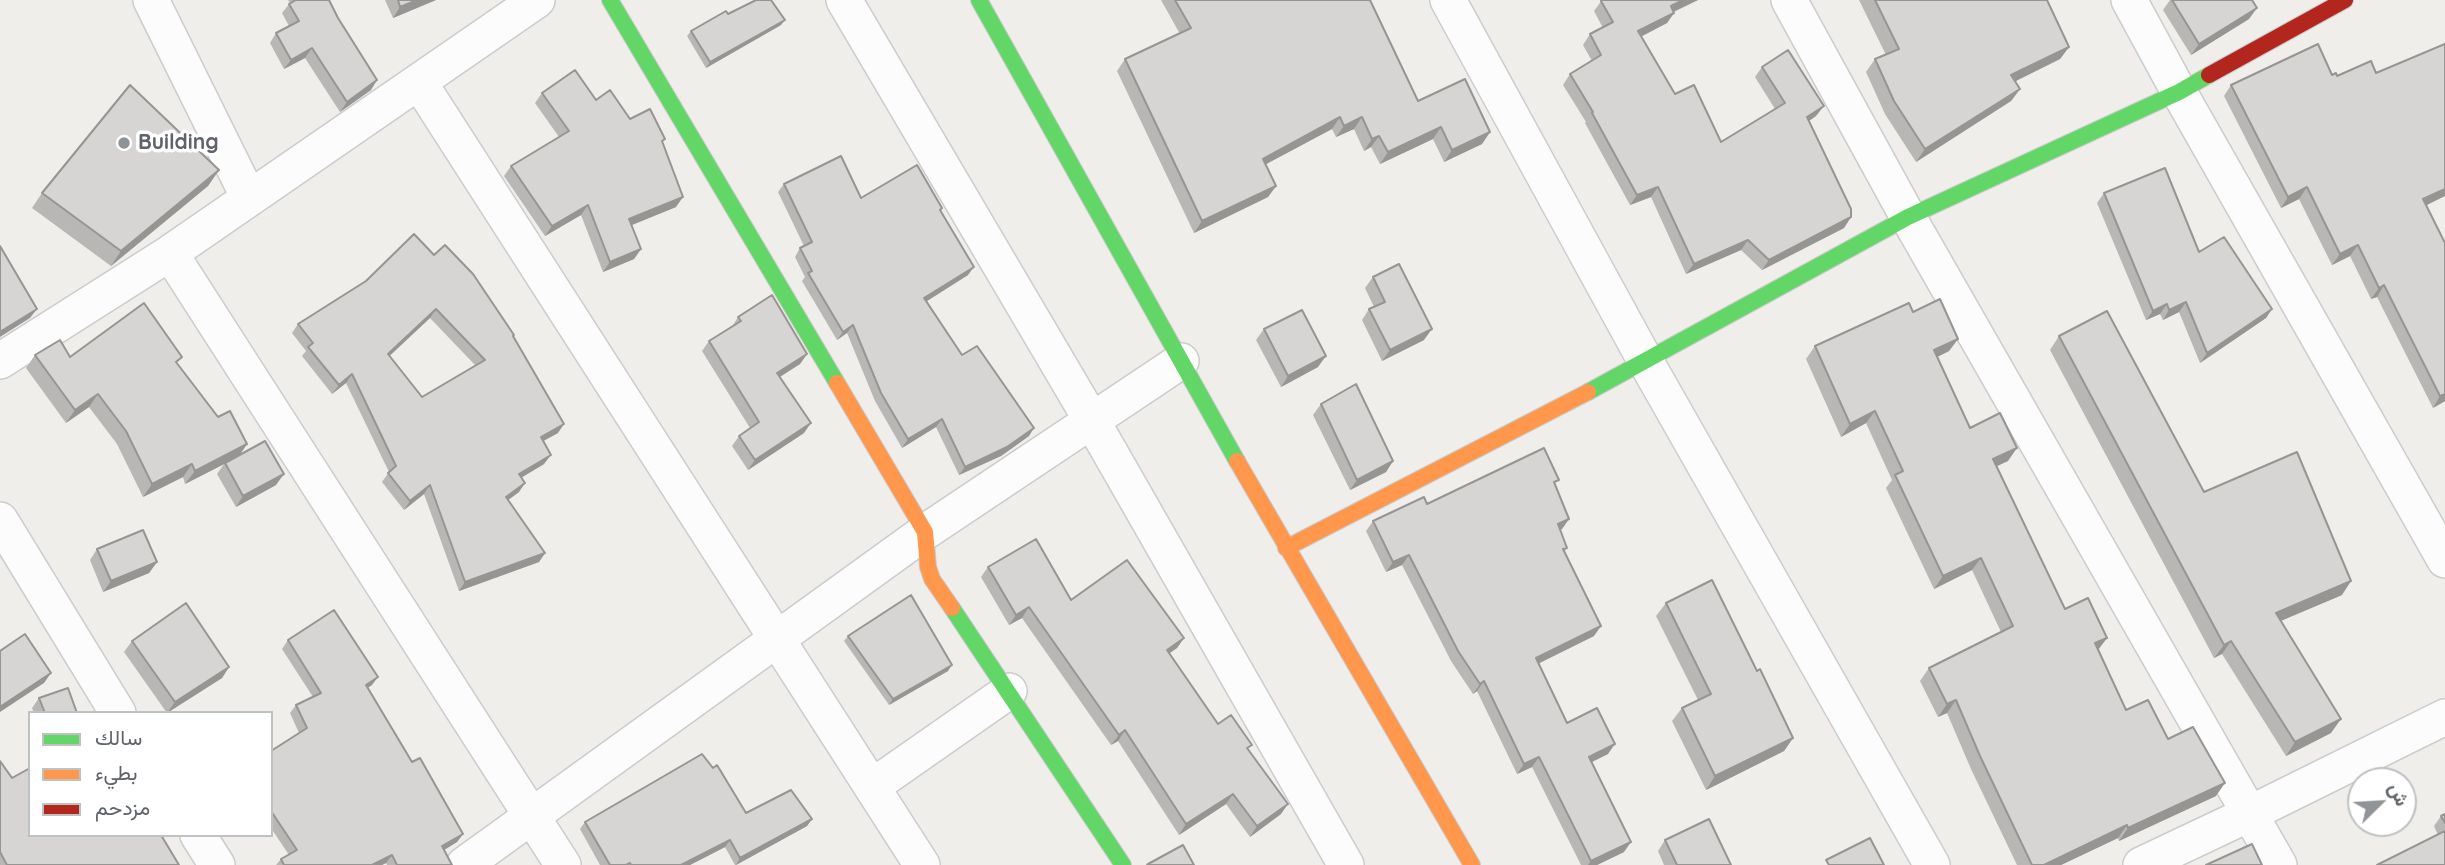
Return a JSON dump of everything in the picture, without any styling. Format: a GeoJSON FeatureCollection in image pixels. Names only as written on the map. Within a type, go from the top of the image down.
{"type":"FeatureCollection","features":[{"type":"Feature","properties":{"kind":"street"},"geometry":{"type":"LineString","coordinates":[[151,0],[249,198]]}},
{"type":"Feature","properties":{"kind":"street"},"geometry":{"type":"LineString","coordinates":[[610,0],[925,533],[928,567],[932,579],[1123,865]]}},
{"type":"Feature","properties":{"kind":"street"},"geometry":{"type":"LineString","coordinates":[[844,0],[1092,422],[1346,865]]}},
{"type":"Feature","properties":{"kind":"street"},"geometry":{"type":"LineString","coordinates":[[979,0],[1286,548],[1472,865]]}},
{"type":"Feature","properties":{"kind":"street"},"geometry":{"type":"LineString","coordinates":[[1448,0],[1646,362],[1932,865]]}},
{"type":"Feature","properties":{"kind":"street"},"geometry":{"type":"LineString","coordinates":[[1788,0],[1908,217],[2278,865]]}},
{"type":"Feature","properties":{"kind":"street"},"geometry":{"type":"LineString","coordinates":[[2129,0],[2445,560]]}},
{"type":"Feature","properties":{"kind":"street"},"geometry":{"type":"LineString","coordinates":[[1286,548],[1646,362],[1908,217],[2179,92],[2345,0]]}},
{"type":"Feature","properties":{"kind":"street"},"geometry":{"type":"LineString","coordinates":[[0,361],[170,253],[419,82],[517,6]]}},
{"type":"Feature","properties":{"kind":"street"},"geometry":{"type":"LineString","coordinates":[[419,82],[922,865]]}},
{"type":"Feature","properties":{"kind":"street"},"geometry":{"type":"LineString","coordinates":[[170,253],[563,865]]}},
{"type":"Feature","properties":{"kind":"street"},"geometry":{"type":"LineString","coordinates":[[464,865],[925,533],[1181,361]]}},
{"type":"Feature","properties":{"kind":"street"},"geometry":{"type":"LineString","coordinates":[[0,520],[117,711]]}},
{"type":"Feature","properties":{"kind":"street"},"geometry":{"type":"LineString","coordinates":[[873,786],[1009,691]]}},
{"type":"Feature","properties":{"kind":"street"},"geometry":{"type":"LineString","coordinates":[[2141,865],[2445,717]]}},
{"type":"Feature","properties":{"kind":"street"},"geometry":{"type":"LineString","coordinates":[[199,837],[218,865]]}},
{"type":"Feature","properties":{"kind":"building"},"geometry":{"type":"Polygon","coordinates":[[[296,0],[329,0],[377,80],[347,102],[312,48],[291,60],[276,33],[299,21],[289,4],[296,0]]]}},
{"type":"Feature","properties":{"kind":"building"},"geometry":{"type":"Polygon","coordinates":[[[398,0],[417,0],[400,7],[398,0]]]}},
{"type":"Feature","properties":{"kind":"building"},"geometry":{"type":"Polygon","coordinates":[[[756,0],[771,0],[785,20],[710,62],[691,31],[726,11],[728,14],[756,0]]]}},
{"type":"Feature","properties":{"kind":"building"},"geometry":{"type":"Polygon","coordinates":[[[1175,0],[1370,0],[1418,101],[1465,79],[1490,132],[1452,150],[1441,127],[1388,152],[1379,136],[1372,139],[1362,117],[1344,126],[1340,117],[1263,159],[1276,186],[1202,221],[1125,59],[1191,28],[1175,0]]]}},
{"type":"Feature","properties":{"kind":"building"},"geometry":{"type":"Polygon","coordinates":[[[1602,0],[1683,0],[1671,6],[1674,13],[1638,31],[1675,94],[1694,85],[1721,142],[1785,103],[1762,67],[1788,50],[1824,106],[1807,117],[1851,209],[1851,217],[1769,260],[1748,240],[1694,264],[1658,187],[1637,195],[1570,74],[1601,55],[1590,34],[1613,22],[1602,0]]]}},
{"type":"Feature","properties":{"kind":"building"},"geometry":{"type":"Polygon","coordinates":[[[1875,0],[2047,0],[2069,47],[2011,75],[2020,89],[1925,149],[1894,101],[1875,59],[1899,49],[1875,0]]]}},
{"type":"Feature","properties":{"kind":"building"},"geometry":{"type":"Polygon","coordinates":[[[2172,0],[2252,0],[2257,8],[2199,44],[2172,0]]]}},
{"type":"Feature","properties":{"kind":"building"},"geometry":{"type":"Polygon","coordinates":[[[2318,44],[2332,75],[2336,73],[2337,76],[2371,61],[2376,73],[2445,44],[2445,189],[2423,199],[2445,243],[2445,394],[2440,396],[2384,285],[2379,288],[2358,245],[2340,254],[2307,187],[2288,197],[2231,85],[2318,44]]]}},
{"type":"Feature","properties":{"kind":"building"},"geometry":{"type":"Polygon","coordinates":[[[575,70],[596,100],[610,90],[630,119],[650,109],[665,139],[662,141],[683,197],[629,219],[641,249],[610,262],[588,205],[552,226],[511,166],[569,131],[542,93],[575,70]]]}},
{"type":"Feature","properties":{"kind":"building","name":"Building"},"geometry":{"type":"Polygon","coordinates":[[[130,85],[219,170],[121,251],[42,193],[130,85]]]}},
{"type":"Feature","properties":{"kind":"building"},"geometry":{"type":"Polygon","coordinates":[[[841,156],[861,198],[917,165],[942,208],[940,210],[974,267],[924,298],[962,355],[977,346],[1034,428],[1007,447],[965,467],[942,419],[908,439],[881,393],[853,325],[843,332],[808,273],[812,271],[800,248],[812,242],[784,184],[841,156]]]}},
{"type":"Feature","properties":{"kind":"building"},"geometry":{"type":"Polygon","coordinates":[[[2165,168],[2199,252],[2224,237],[2272,309],[2207,353],[2186,302],[2169,310],[2167,304],[2153,311],[2104,193],[2165,168]]]}},
{"type":"Feature","properties":{"kind":"building"},"geometry":{"type":"Polygon","coordinates":[[[414,234],[434,255],[445,245],[473,274],[514,335],[564,424],[541,437],[551,455],[519,474],[525,483],[506,497],[545,553],[465,582],[430,485],[410,501],[388,473],[396,466],[352,374],[339,385],[308,347],[313,343],[298,324],[366,281],[414,234]],[[436,309],[388,354],[422,397],[485,360],[436,309]]]}},
{"type":"Feature","properties":{"kind":"building"},"geometry":{"type":"Polygon","coordinates":[[[0,246],[37,309],[0,332],[0,246]]]}},
{"type":"Feature","properties":{"kind":"building"},"geometry":{"type":"Polygon","coordinates":[[[1399,264],[1432,329],[1390,350],[1369,309],[1385,302],[1373,277],[1399,264]]]}},
{"type":"Feature","properties":{"kind":"building"},"geometry":{"type":"Polygon","coordinates":[[[772,295],[807,354],[777,373],[811,423],[755,460],[739,436],[759,422],[709,341],[741,321],[738,317],[772,295]]]}},
{"type":"Feature","properties":{"kind":"building"},"geometry":{"type":"Polygon","coordinates":[[[1940,299],[1958,339],[1934,350],[1970,428],[2000,413],[2017,448],[1993,459],[2065,609],[2088,598],[2107,638],[2095,643],[2126,710],[2148,700],[2168,739],[2193,727],[2225,783],[2128,828],[2127,825],[2044,865],[2032,865],[1956,700],[1947,704],[1929,668],[2013,626],[1981,558],[1943,576],[1895,475],[1903,471],[1875,411],[1850,424],[1815,346],[1909,303],[1913,312],[1940,299]]]}},
{"type":"Feature","properties":{"kind":"building"},"geometry":{"type":"Polygon","coordinates":[[[144,303],[182,357],[176,362],[218,417],[230,411],[247,444],[195,471],[192,464],[152,484],[126,431],[98,394],[75,410],[35,355],[60,340],[70,357],[144,303]]]}},
{"type":"Feature","properties":{"kind":"building"},"geometry":{"type":"Polygon","coordinates":[[[1302,310],[1326,356],[1288,376],[1264,329],[1302,310]]]}},
{"type":"Feature","properties":{"kind":"building"},"geometry":{"type":"Polygon","coordinates":[[[2107,311],[2204,492],[2297,452],[2351,581],[2276,613],[2341,719],[2295,742],[2231,641],[2224,645],[2059,336],[2107,311]]]}},
{"type":"Feature","properties":{"kind":"building"},"geometry":{"type":"Polygon","coordinates":[[[1356,384],[1393,461],[1357,480],[1321,404],[1356,384]]]}},
{"type":"Feature","properties":{"kind":"building"},"geometry":{"type":"Polygon","coordinates":[[[265,441],[284,474],[243,496],[225,463],[265,441]]]}},
{"type":"Feature","properties":{"kind":"building"},"geometry":{"type":"Polygon","coordinates":[[[1544,448],[1559,480],[1554,482],[1569,519],[1558,524],[1567,548],[1563,549],[1601,626],[1536,658],[1567,723],[1597,708],[1615,744],[1589,757],[1631,842],[1591,861],[1539,757],[1524,764],[1484,681],[1480,684],[1458,651],[1409,555],[1393,562],[1373,521],[1424,497],[1427,504],[1544,448]]]}},
{"type":"Feature","properties":{"kind":"building"},"geometry":{"type":"Polygon","coordinates":[[[143,530],[157,562],[111,581],[97,549],[143,530]]]}},
{"type":"Feature","properties":{"kind":"building"},"geometry":{"type":"Polygon","coordinates":[[[1036,539],[1071,600],[1127,560],[1184,638],[1167,650],[1218,724],[1231,715],[1252,745],[1247,748],[1288,804],[1257,826],[1233,794],[1186,824],[1125,730],[1119,735],[1029,607],[1016,615],[988,567],[1036,539]]]}},
{"type":"Feature","properties":{"kind":"building"},"geometry":{"type":"Polygon","coordinates":[[[1712,580],[1757,671],[1760,669],[1793,738],[1715,776],[1682,708],[1711,694],[1666,603],[1712,580]]]}},
{"type":"Feature","properties":{"kind":"building"},"geometry":{"type":"Polygon","coordinates":[[[911,595],[952,665],[893,699],[848,636],[911,595]]]}},
{"type":"Feature","properties":{"kind":"building"},"geometry":{"type":"Polygon","coordinates":[[[186,603],[229,667],[175,702],[132,641],[186,603]]]}},
{"type":"Feature","properties":{"kind":"building"},"geometry":{"type":"Polygon","coordinates":[[[334,610],[378,677],[366,685],[412,762],[420,758],[463,834],[442,846],[452,865],[397,865],[392,855],[372,865],[284,865],[281,859],[297,850],[273,814],[273,750],[307,728],[296,705],[321,693],[288,640],[334,610]]]}},
{"type":"Feature","properties":{"kind":"building"},"geometry":{"type":"Polygon","coordinates":[[[25,634],[51,673],[0,707],[0,651],[25,634]]]}},
{"type":"Feature","properties":{"kind":"building"},"geometry":{"type":"Polygon","coordinates":[[[68,688],[76,711],[44,711],[39,698],[68,688]]]}},
{"type":"Feature","properties":{"kind":"building"},"geometry":{"type":"Polygon","coordinates":[[[702,754],[713,768],[717,765],[746,813],[791,790],[812,819],[740,858],[730,840],[681,865],[610,865],[585,822],[702,754]]]}},
{"type":"Feature","properties":{"kind":"building"},"geometry":{"type":"Polygon","coordinates":[[[0,761],[12,778],[28,769],[28,837],[162,837],[179,865],[7,865],[0,852],[0,761]]]}},
{"type":"Feature","properties":{"kind":"building"},"geometry":{"type":"Polygon","coordinates":[[[1709,819],[1731,865],[1677,865],[1665,840],[1709,819]]]}},
{"type":"Feature","properties":{"kind":"building"},"geometry":{"type":"Polygon","coordinates":[[[2445,831],[2445,865],[2377,865],[2445,831]]]}},
{"type":"Feature","properties":{"kind":"building"},"geometry":{"type":"Polygon","coordinates":[[[1870,838],[1884,865],[1829,865],[1826,860],[1870,838]]]}},
{"type":"Feature","properties":{"kind":"building"},"geometry":{"type":"Polygon","coordinates":[[[2252,844],[2262,865],[2206,865],[2252,844]]]}},
{"type":"Feature","properties":{"kind":"building"},"geometry":{"type":"Polygon","coordinates":[[[1183,845],[1194,865],[1147,865],[1148,864],[1183,845]]]}},
{"type":"Feature","properties":{"kind":"traffic: fast"},"geometry":{"type":"LineString","coordinates":[[610,0],[837,383]]}},
{"type":"Feature","properties":{"kind":"traffic: fast"},"geometry":{"type":"LineString","coordinates":[[979,0],[1237,461]]}},
{"type":"Feature","properties":{"kind":"traffic: fast"},"geometry":{"type":"LineString","coordinates":[[1588,392],[1908,217],[2179,92],[2209,75]]}},
{"type":"Feature","properties":{"kind":"traffic: fast"},"geometry":{"type":"LineString","coordinates":[[952,608],[1123,865]]}},
{"type":"Feature","properties":{"kind":"traffic: slow"},"geometry":{"type":"LineString","coordinates":[[837,383],[925,532],[928,567],[932,579],[952,608]]}},
{"type":"Feature","properties":{"kind":"traffic: slow"},"geometry":{"type":"LineString","coordinates":[[1286,548],[1588,392]]}},
{"type":"Feature","properties":{"kind":"traffic: slow"},"geometry":{"type":"LineString","coordinates":[[1237,461],[1472,865]]}},
{"type":"Feature","properties":{"kind":"traffic: jam"},"geometry":{"type":"LineString","coordinates":[[2209,75],[2345,0]]}},
{"type":"Feature","properties":{"kind":"place","name":"Building"},"geometry":{"type":"Point","coordinates":[124,143]}}]}
